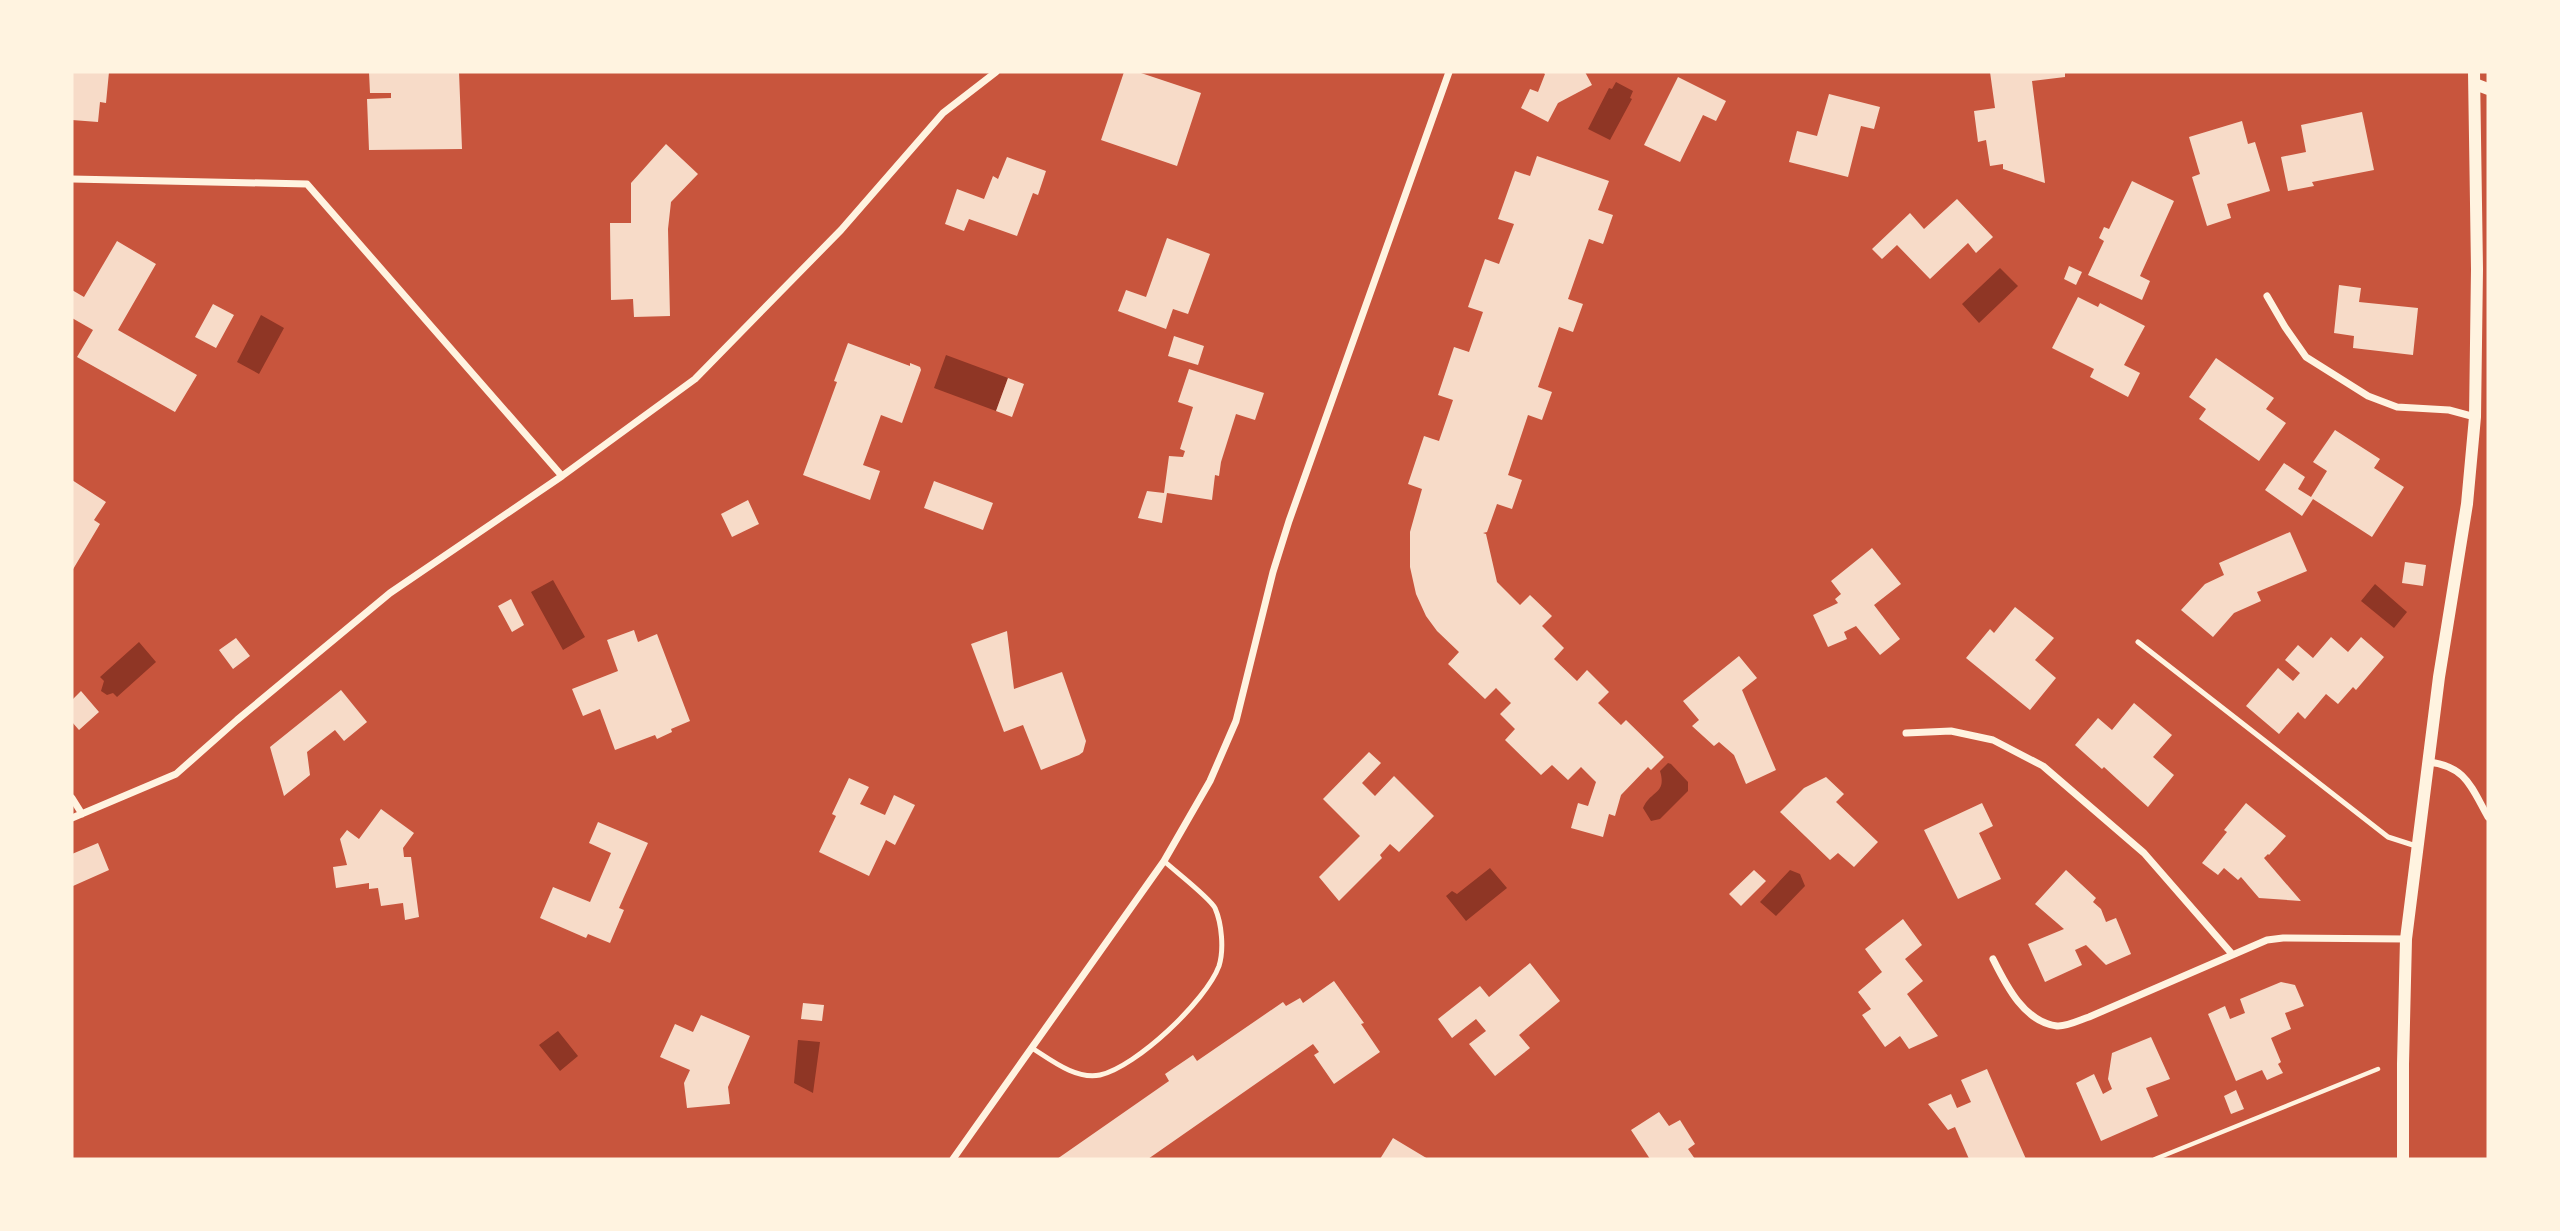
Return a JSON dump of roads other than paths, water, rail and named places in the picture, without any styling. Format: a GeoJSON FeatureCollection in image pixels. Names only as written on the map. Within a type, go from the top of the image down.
{"type":"FeatureCollection","features":[{"type":"Feature","properties":{"kind":"street"},"geometry":{"type":"LineString","coordinates":[[72,818],[176,774],[390,593],[562,476],[695,379],[841,230],[943,113],[996,72]]}},
{"type":"Feature","properties":{"kind":"street"},"geometry":{"type":"LineString","coordinates":[[953,1159],[1164,861],[1210,781],[1236,721],[1273,572],[1449,72]]}},
{"type":"Feature","properties":{"kind":"street"},"geometry":{"type":"LineString","coordinates":[[2474,78],[2488,89]]}},
{"type":"Feature","properties":{"kind":"street"},"geometry":{"type":"LineString","coordinates":[[2403,1159],[2406,939],[2428,762],[2467,504],[2475,417],[2477,269],[2474,78]]}},
{"type":"Feature","properties":{"kind":"street"},"geometry":{"type":"LineString","coordinates":[[72,179],[307,184],[562,476]]}},
{"type":"Feature","properties":{"kind":"street"},"geometry":{"type":"LineString","coordinates":[[2267,296],[2306,358],[2368,396],[2397,407],[2449,411],[2475,417]]}},
{"type":"Feature","properties":{"kind":"street"},"geometry":{"type":"LineString","coordinates":[[1906,733],[1951,731],[1993,740],[2043,766],[2144,853],[2232,954]]}},
{"type":"Feature","properties":{"kind":"street"},"geometry":{"type":"LineString","coordinates":[[2428,762],[2446,764],[2467,779],[2488,817]]}},
{"type":"Feature","properties":{"kind":"street"},"geometry":{"type":"LineString","coordinates":[[72,798],[82,814]]}},
{"type":"Feature","properties":{"kind":"street"},"geometry":{"type":"LineString","coordinates":[[1993,959],[2009,990],[2036,1020],[2059,1026],[2089,1017],[2267,940],[2406,939]]}},
{"type":"Feature","properties":{"kind":"lane"},"geometry":{"type":"LineString","coordinates":[[2137,642],[2388,837],[2418,846]]}},
{"type":"Feature","properties":{"kind":"lane"},"geometry":{"type":"LineString","coordinates":[[1032,1048],[1072,1072],[1098,1076],[1134,1059],[1196,1004],[1219,965],[1222,937],[1214,907],[1164,861]]}}]}
